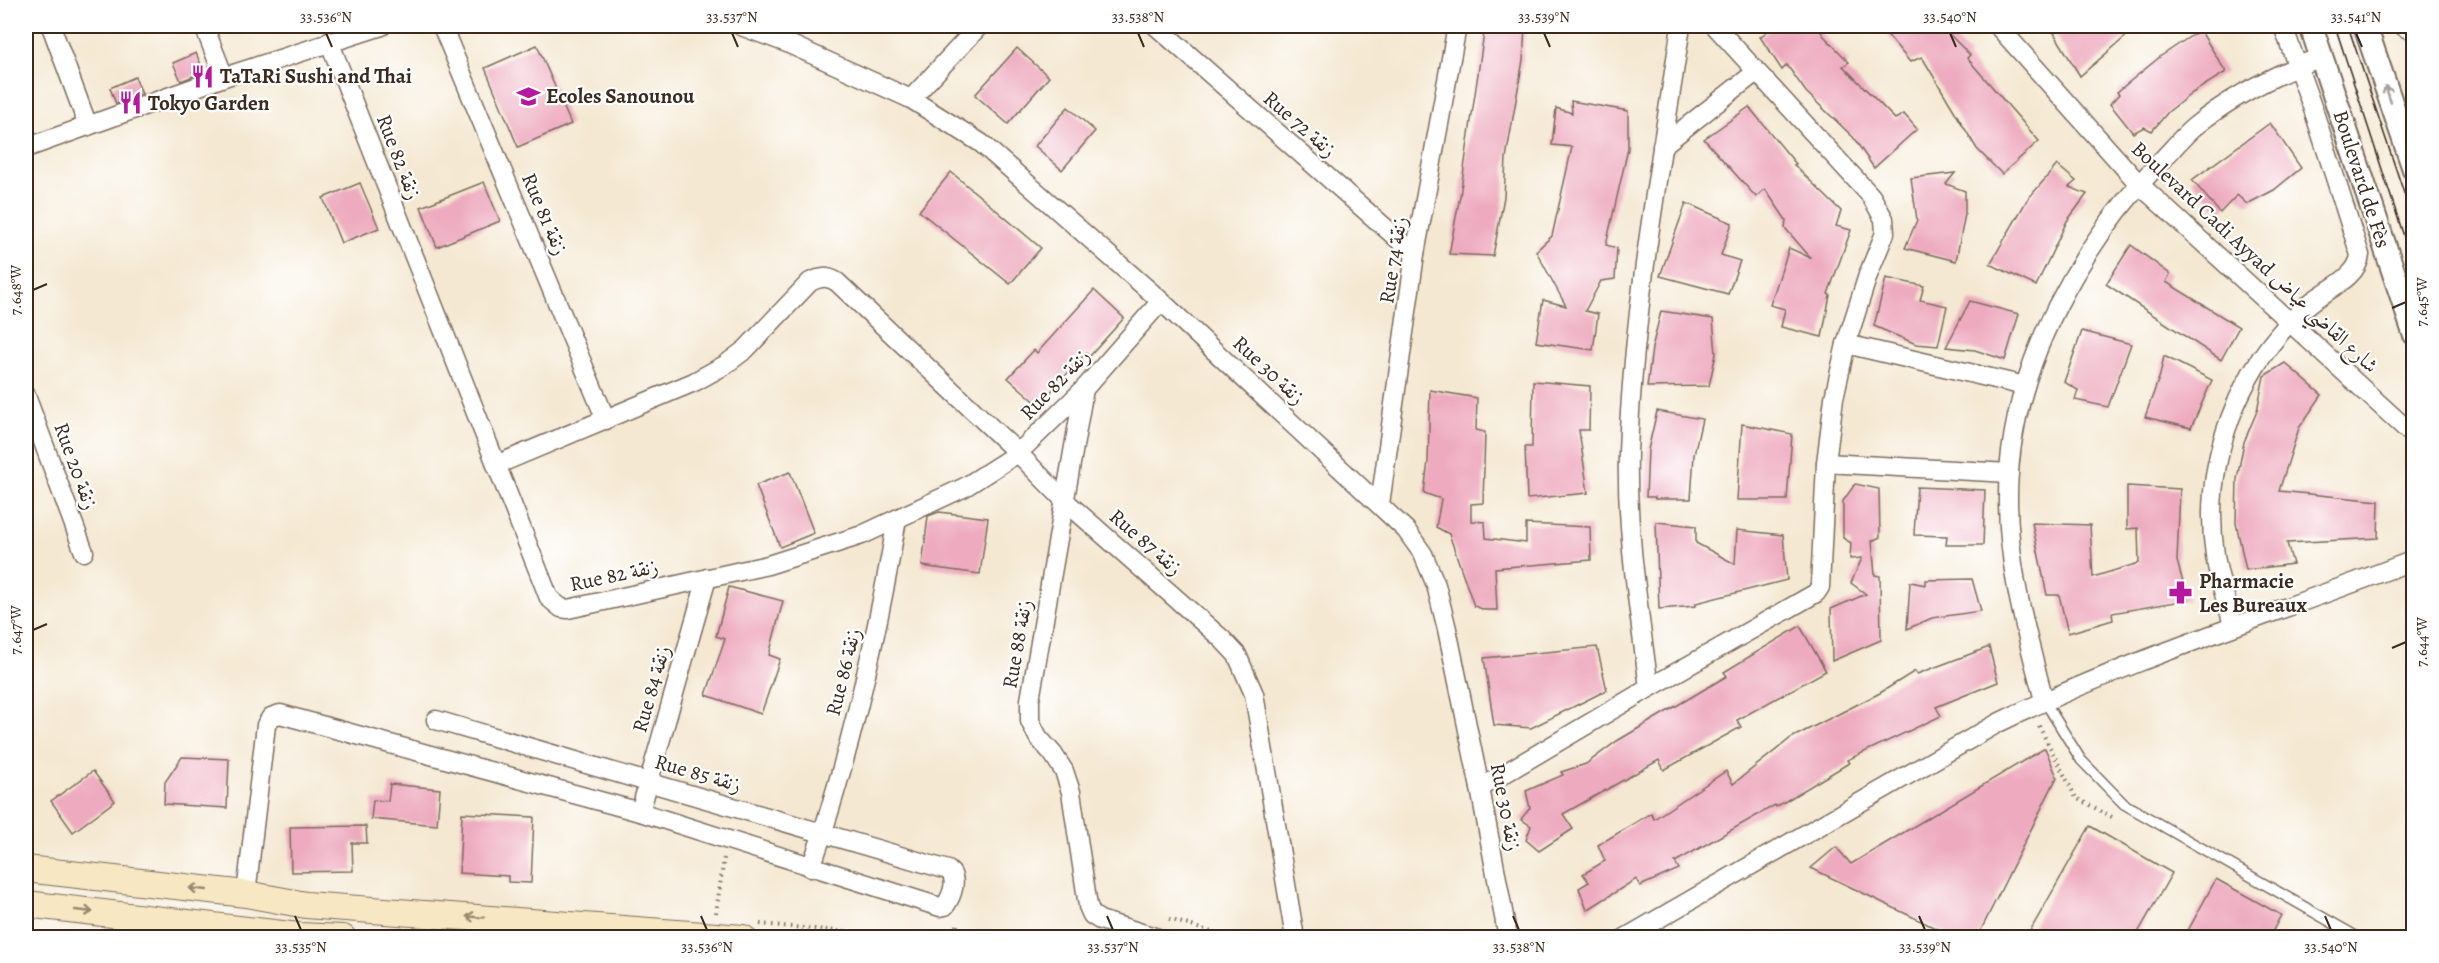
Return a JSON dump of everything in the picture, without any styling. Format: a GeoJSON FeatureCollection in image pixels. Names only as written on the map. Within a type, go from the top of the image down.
{"type":"FeatureCollection","features":[{"type":"Feature","properties":{"kind":"main road"},"geometry":{"type":"LineString","coordinates":[[26,869],[246,894],[302,924],[342,938]]}},
{"type":"Feature","properties":{"kind":"main road"},"geometry":{"type":"LineString","coordinates":[[26,904],[302,924],[750,931]]}},
{"type":"Feature","properties":{"kind":"street"},"geometry":{"type":"LineString","coordinates":[[51,26],[88,126]]}},
{"type":"Feature","properties":{"kind":"street"},"geometry":{"type":"LineString","coordinates":[[204,26],[224,77]]}},
{"type":"Feature","properties":{"kind":"street"},"geometry":{"type":"LineString","coordinates":[[26,148],[339,34],[382,26]]}},
{"type":"Feature","properties":{"kind":"street","name":"Rue 81 زنقة"},"geometry":{"type":"LineString","coordinates":[[442,26],[606,420]]}},
{"type":"Feature","properties":{"kind":"street","name":"Rue 30 زنقة"},"geometry":{"type":"LineString","coordinates":[[741,26],[797,47],[910,99],[981,143],[1161,301],[1406,530],[1423,554],[1436,585],[1480,788],[1508,938]]}},
{"type":"Feature","properties":{"kind":"street"},"geometry":{"type":"LineString","coordinates":[[910,99],[979,26]]}},
{"type":"Feature","properties":{"kind":"street","name":"Rue 72 زنقة"},"geometry":{"type":"LineString","coordinates":[[1156,26],[1415,254]]}},
{"type":"Feature","properties":{"kind":"street"},"geometry":{"type":"LineString","coordinates":[[1648,688],[1630,524],[1628,454],[1635,351],[1662,146],[1681,26]]}},
{"type":"Feature","properties":{"kind":"street"},"geometry":{"type":"LineString","coordinates":[[1480,788],[1648,688],[1816,593],[1820,587],[1826,463],[1834,398],[1846,344],[1868,275],[1885,233],[1884,219],[1871,196],[1715,26]]}},
{"type":"Feature","properties":{"kind":"street"},"geometry":{"type":"LineString","coordinates":[[2233,625],[2215,555],[2211,504],[2220,451],[2232,409],[2260,361],[2289,321],[2355,270],[2360,255],[2283,26]]}},
{"type":"Feature","properties":{"kind":"street","name":"Boulevard de Fès"},"geometry":{"type":"LineString","coordinates":[[2311,26],[2414,333]]}},
{"type":"Feature","properties":{"kind":"street"},"geometry":{"type":"LineString","coordinates":[[2365,26],[2414,169]]}},
{"type":"Feature","properties":{"kind":"street"},"geometry":{"type":"LineString","coordinates":[[2403,26],[2414,30]]}},
{"type":"Feature","properties":{"kind":"street","name":"Rue 74 زنقة"},"geometry":{"type":"LineString","coordinates":[[1380,504],[1415,254],[1454,27]]}},
{"type":"Feature","properties":{"kind":"street","name":"Boulevard Cadi Ayyad شارع القاضي عياض"},"geometry":{"type":"LineString","coordinates":[[2007,29],[2139,184],[2414,436]]}},
{"type":"Feature","properties":{"kind":"street","name":"Rue 82 زنقة"},"geometry":{"type":"LineString","coordinates":[[339,34],[496,465],[549,598],[561,608],[568,609],[768,565],[819,550],[862,535],[965,487],[1018,453],[1084,389],[1161,301]]}},
{"type":"Feature","properties":{"kind":"street"},"geometry":{"type":"LineString","coordinates":[[2044,700],[2016,583],[2010,532],[2009,473],[2014,429],[2025,386],[2044,333],[2076,274],[2111,218],[2139,184],[2192,129],[2251,88],[2321,57]]}},
{"type":"Feature","properties":{"kind":"street"},"geometry":{"type":"LineString","coordinates":[[1662,146],[1756,72]]}},
{"type":"Feature","properties":{"kind":"street","name":"Rue 87 زنقة"},"geometry":{"type":"LineString","coordinates":[[606,420],[694,382],[725,365],[746,349],[810,282],[824,277],[837,282],[1018,453],[1065,501],[1222,639],[1237,655],[1254,694],[1296,938]]}},
{"type":"Feature","properties":{"kind":"street"},"geometry":{"type":"LineString","coordinates":[[1846,344],[2025,386]]}},
{"type":"Feature","properties":{"kind":"street","name":"Rue 88 زنقة"},"geometry":{"type":"LineString","coordinates":[[1084,389],[1030,699],[1030,722],[1038,737],[1064,771],[1071,792],[1086,897],[1092,915],[1100,920],[1158,938]]}},
{"type":"Feature","properties":{"kind":"street","name":"Rue 20 زنقة"},"geometry":{"type":"LineString","coordinates":[[26,396],[84,552]]}},
{"type":"Feature","properties":{"kind":"street"},"geometry":{"type":"LineString","coordinates":[[496,465],[606,420]]}},
{"type":"Feature","properties":{"kind":"street"},"geometry":{"type":"LineString","coordinates":[[1826,463],[2009,473]]}},
{"type":"Feature","properties":{"kind":"street","name":"Rue 86 زنقة"},"geometry":{"type":"LineString","coordinates":[[812,868],[871,659],[897,519]]}},
{"type":"Feature","properties":{"kind":"street"},"geometry":{"type":"LineString","coordinates":[[1625,938],[1998,723],[2044,700],[2233,625],[2414,560]]}},
{"type":"Feature","properties":{"kind":"street","name":"Rue 84 زنقة"},"geometry":{"type":"LineString","coordinates":[[640,812],[707,578]]}},
{"type":"Feature","properties":{"kind":"street"},"geometry":{"type":"LineString","coordinates":[[246,894],[266,725],[271,717],[280,714],[640,812],[812,868]]}},
{"type":"Feature","properties":{"kind":"street","name":"Rue 85 زنقة"},"geometry":{"type":"LineString","coordinates":[[436,720],[948,870],[954,881],[948,901],[942,907],[812,868]]}},
{"type":"Feature","properties":{"kind":"lane"},"geometry":{"type":"LineString","coordinates":[[2044,700],[2081,760],[2124,804],[2359,938]]}},
{"type":"Feature","properties":{"kind":"path"},"geometry":{"type":"LineString","coordinates":[[2028,730],[2038,724],[2076,798],[2117,820]]}},
{"type":"Feature","properties":{"kind":"path"},"geometry":{"type":"LineString","coordinates":[[715,920],[727,840]]}},
{"type":"Feature","properties":{"kind":"path"},"geometry":{"type":"LineString","coordinates":[[1159,917],[1228,937]]}},
{"type":"Feature","properties":{"kind":"path"},"geometry":{"type":"LineString","coordinates":[[750,931],[912,938]]}},
{"type":"Feature","properties":{"kind":"building"},"geometry":{"type":"Polygon","coordinates":[[[1485,26],[1525,27],[1523,60],[1506,158],[1504,197],[1493,256],[1449,254],[1460,196],[1485,26]]]}},
{"type":"Feature","properties":{"kind":"building"},"geometry":{"type":"Polygon","coordinates":[[[1774,26],[1818,26],[1823,35],[1849,62],[1843,66],[1895,119],[1904,114],[1917,129],[1874,168],[1853,137],[1806,92],[1787,65],[1782,70],[1760,37],[1774,26]]]}},
{"type":"Feature","properties":{"kind":"building"},"geometry":{"type":"Polygon","coordinates":[[[1880,26],[1941,26],[1970,55],[1967,58],[2039,141],[2002,174],[1977,149],[1922,57],[1910,62],[1880,26]]]}},
{"type":"Feature","properties":{"kind":"building"},"geometry":{"type":"Polygon","coordinates":[[[2065,26],[2138,26],[2080,76],[2054,33],[2065,26]]]}},
{"type":"Feature","properties":{"kind":"building"},"geometry":{"type":"Polygon","coordinates":[[[2200,30],[2226,72],[2192,93],[2168,112],[2152,131],[2144,127],[2133,133],[2110,104],[2119,94],[2117,92],[2161,56],[2200,30]]]}},
{"type":"Feature","properties":{"kind":"building","name":"Ecoles Sanounou"},"geometry":{"type":"Polygon","coordinates":[[[537,45],[571,124],[518,147],[485,68],[537,45]]]}},
{"type":"Feature","properties":{"kind":"building"},"geometry":{"type":"Polygon","coordinates":[[[1017,48],[1049,77],[1008,124],[975,95],[1017,48]]]}},
{"type":"Feature","properties":{"kind":"building"},"geometry":{"type":"Polygon","coordinates":[[[196,53],[204,72],[181,81],[173,63],[196,53]]]}},
{"type":"Feature","properties":{"kind":"building"},"geometry":{"type":"Polygon","coordinates":[[[135,77],[142,94],[116,104],[110,88],[135,77]]]}},
{"type":"Feature","properties":{"kind":"building"},"geometry":{"type":"Polygon","coordinates":[[[1571,101],[1628,111],[1628,149],[1606,245],[1617,248],[1615,279],[1601,281],[1585,311],[1598,314],[1593,350],[1536,342],[1543,300],[1566,306],[1536,251],[1552,236],[1572,147],[1552,145],[1556,108],[1572,113],[1571,101]]]}},
{"type":"Feature","properties":{"kind":"building"},"geometry":{"type":"Polygon","coordinates":[[[1068,107],[1095,131],[1062,170],[1035,146],[1068,107]]]}},
{"type":"Feature","properties":{"kind":"building"},"geometry":{"type":"Polygon","coordinates":[[[1749,107],[1796,164],[1794,165],[1841,211],[1836,226],[1851,230],[1828,294],[1830,295],[1822,337],[1781,327],[1785,309],[1770,305],[1789,248],[1811,258],[1785,228],[1786,220],[1765,189],[1756,197],[1704,139],[1749,107]]]}},
{"type":"Feature","properties":{"kind":"building"},"geometry":{"type":"Polygon","coordinates":[[[2270,123],[2301,168],[2274,190],[2247,204],[2237,195],[2220,213],[2192,180],[2270,123]]]}},
{"type":"Feature","properties":{"kind":"building"},"geometry":{"type":"Polygon","coordinates":[[[2057,165],[2076,181],[2069,187],[2087,194],[2067,221],[2036,286],[1990,264],[2027,200],[2057,165]]]}},
{"type":"Feature","properties":{"kind":"building"},"geometry":{"type":"Polygon","coordinates":[[[951,172],[1041,248],[1010,284],[919,211],[951,172]]]}},
{"type":"Feature","properties":{"kind":"building"},"geometry":{"type":"Polygon","coordinates":[[[1955,173],[1946,184],[1965,191],[1965,214],[1956,261],[1905,248],[1917,220],[1911,178],[1955,173]]]}},
{"type":"Feature","properties":{"kind":"building"},"geometry":{"type":"Polygon","coordinates":[[[484,182],[500,221],[437,247],[421,207],[484,182]]]}},
{"type":"Feature","properties":{"kind":"building"},"geometry":{"type":"Polygon","coordinates":[[[360,183],[379,228],[341,243],[323,198],[360,183]]]}},
{"type":"Feature","properties":{"kind":"building"},"geometry":{"type":"Polygon","coordinates":[[[1686,203],[1732,223],[1721,255],[1740,261],[1728,294],[1660,276],[1686,203]]]}},
{"type":"Feature","properties":{"kind":"building"},"geometry":{"type":"Polygon","coordinates":[[[2131,245],[2170,274],[2166,282],[2239,327],[2221,360],[2106,284],[2131,245]]]}},
{"type":"Feature","properties":{"kind":"building"},"geometry":{"type":"Polygon","coordinates":[[[1886,278],[1924,286],[1920,300],[1947,306],[1938,346],[1916,344],[1874,326],[1886,278]]]}},
{"type":"Feature","properties":{"kind":"building"},"geometry":{"type":"Polygon","coordinates":[[[1094,290],[1124,318],[1089,357],[1086,353],[1039,405],[1008,378],[1034,350],[1037,353],[1094,290]]]}},
{"type":"Feature","properties":{"kind":"building"},"geometry":{"type":"Polygon","coordinates":[[[1970,301],[2019,314],[2005,360],[1975,350],[1946,347],[1970,301]]]}},
{"type":"Feature","properties":{"kind":"building"},"geometry":{"type":"Polygon","coordinates":[[[1661,311],[1713,319],[1716,354],[1709,386],[1647,387],[1652,348],[1661,311]]]}},
{"type":"Feature","properties":{"kind":"building"},"geometry":{"type":"Polygon","coordinates":[[[2082,331],[2131,344],[2108,407],[2075,400],[2078,390],[2064,382],[2082,331]]]}},
{"type":"Feature","properties":{"kind":"building"},"geometry":{"type":"Polygon","coordinates":[[[2164,356],[2212,380],[2191,428],[2145,417],[2160,375],[2164,356]]]}},
{"type":"Feature","properties":{"kind":"building"},"geometry":{"type":"Polygon","coordinates":[[[2285,363],[2322,395],[2299,428],[2279,491],[2379,501],[2378,538],[2287,543],[2293,564],[2246,570],[2236,523],[2237,479],[2244,442],[2257,411],[2264,376],[2285,363]]]}},
{"type":"Feature","properties":{"kind":"building"},"geometry":{"type":"Polygon","coordinates":[[[1533,381],[1590,386],[1589,430],[1579,430],[1588,493],[1527,499],[1525,447],[1532,447],[1533,381]]]}},
{"type":"Feature","properties":{"kind":"building"},"geometry":{"type":"Polygon","coordinates":[[[1430,390],[1477,398],[1476,430],[1485,432],[1483,503],[1471,504],[1471,521],[1485,522],[1486,538],[1526,543],[1526,524],[1590,527],[1591,560],[1495,568],[1497,610],[1485,610],[1474,606],[1449,534],[1436,527],[1441,499],[1424,493],[1428,461],[1430,390]]]}},
{"type":"Feature","properties":{"kind":"building"},"geometry":{"type":"Polygon","coordinates":[[[1657,411],[1702,419],[1694,455],[1691,499],[1646,497],[1648,450],[1657,411]]]}},
{"type":"Feature","properties":{"kind":"building"},"geometry":{"type":"Polygon","coordinates":[[[1742,424],[1792,434],[1787,500],[1737,500],[1742,424]]]}},
{"type":"Feature","properties":{"kind":"building"},"geometry":{"type":"Polygon","coordinates":[[[790,472],[814,533],[780,547],[756,485],[790,472]]]}},
{"type":"Feature","properties":{"kind":"building"},"geometry":{"type":"Polygon","coordinates":[[[1855,484],[1879,489],[1880,537],[1872,541],[1875,575],[1880,576],[1881,640],[1832,661],[1831,609],[1866,594],[1851,583],[1862,558],[1850,559],[1851,543],[1843,538],[1843,501],[1855,484]]]}},
{"type":"Feature","properties":{"kind":"building"},"geometry":{"type":"Polygon","coordinates":[[[2127,486],[2180,489],[2177,561],[2188,600],[2112,613],[2113,620],[2068,633],[2059,595],[2047,595],[2032,523],[2090,525],[2093,577],[2139,563],[2138,528],[2127,529],[2127,486]]]}},
{"type":"Feature","properties":{"kind":"building"},"geometry":{"type":"Polygon","coordinates":[[[1917,487],[1985,490],[1983,545],[1946,545],[1947,536],[1914,535],[1917,487]]]}},
{"type":"Feature","properties":{"kind":"building"},"geometry":{"type":"Polygon","coordinates":[[[939,512],[988,518],[980,574],[922,566],[928,516],[939,512]]]}},
{"type":"Feature","properties":{"kind":"building"},"geometry":{"type":"Polygon","coordinates":[[[1656,522],[1696,526],[1696,543],[1735,564],[1737,530],[1783,535],[1787,580],[1696,603],[1696,606],[1659,609],[1656,522]]]}},
{"type":"Feature","properties":{"kind":"building"},"geometry":{"type":"Polygon","coordinates":[[[1972,579],[1981,611],[1932,618],[1907,629],[1910,582],[1926,585],[1926,580],[1972,579]]]}},
{"type":"Feature","properties":{"kind":"building"},"geometry":{"type":"Polygon","coordinates":[[[729,587],[783,601],[769,655],[780,659],[761,714],[706,695],[725,639],[716,636],[729,587]]]}},
{"type":"Feature","properties":{"kind":"building"},"geometry":{"type":"Polygon","coordinates":[[[1800,626],[1826,671],[1737,720],[1741,727],[1664,770],[1659,760],[1563,814],[1573,829],[1539,851],[1526,840],[1531,826],[1521,819],[1530,808],[1526,791],[1563,775],[1561,772],[1586,764],[1617,741],[1727,676],[1724,672],[1800,626]]]}},
{"type":"Feature","properties":{"kind":"building"},"geometry":{"type":"Polygon","coordinates":[[[1597,647],[1607,690],[1531,728],[1494,725],[1484,658],[1597,647]]]}},
{"type":"Feature","properties":{"kind":"building"},"geometry":{"type":"Polygon","coordinates":[[[1989,647],[1998,682],[1936,707],[1941,716],[1847,760],[1849,763],[1776,807],[1775,805],[1675,862],[1679,869],[1640,886],[1636,879],[1587,910],[1579,888],[1589,882],[1583,874],[1605,861],[1598,845],[1651,813],[1654,819],[1726,771],[1733,784],[1791,738],[1880,693],[1915,671],[1917,674],[1989,647]]]}},
{"type":"Feature","properties":{"kind":"building"},"geometry":{"type":"Polygon","coordinates":[[[2045,748],[2057,777],[1977,938],[1956,938],[1811,868],[1836,847],[1851,864],[2045,748]]]}},
{"type":"Feature","properties":{"kind":"building"},"geometry":{"type":"Polygon","coordinates":[[[182,757],[229,759],[227,808],[164,804],[165,782],[182,757]]]}},
{"type":"Feature","properties":{"kind":"building"},"geometry":{"type":"Polygon","coordinates":[[[93,771],[115,801],[73,832],[51,801],[93,771]]]}},
{"type":"Feature","properties":{"kind":"building"},"geometry":{"type":"Polygon","coordinates":[[[390,784],[440,789],[437,825],[371,819],[373,800],[388,801],[390,784]]]}},
{"type":"Feature","properties":{"kind":"building"},"geometry":{"type":"Polygon","coordinates":[[[462,813],[534,817],[531,883],[508,882],[508,876],[459,873],[462,813]]]}},
{"type":"Feature","properties":{"kind":"building"},"geometry":{"type":"Polygon","coordinates":[[[366,826],[367,843],[352,843],[353,871],[291,872],[290,827],[366,826]]]}},
{"type":"Feature","properties":{"kind":"building"},"geometry":{"type":"Polygon","coordinates":[[[2090,826],[2172,873],[2135,938],[2026,938],[2090,826]]]}},
{"type":"Feature","properties":{"kind":"building"},"geometry":{"type":"Polygon","coordinates":[[[2216,879],[2281,915],[2269,938],[2184,938],[2216,879]]]}},
{"type":"Feature","properties":{"kind":"tram line"},"geometry":{"type":"LineString","coordinates":[[2335,26],[2414,267]]}},
{"type":"Feature","properties":{"kind":"tram line"},"geometry":{"type":"LineString","coordinates":[[2348,26],[2414,223]]}},
{"type":"Feature","properties":{"kind":"place","name":"TaTaRi Sushi and Thai"},"geometry":{"type":"Point","coordinates":[202,76]}},
{"type":"Feature","properties":{"kind":"place","name":"Ecoles Sanounou"},"geometry":{"type":"Point","coordinates":[528,96]}},
{"type":"Feature","properties":{"kind":"place","name":"Tokyo Garden"},"geometry":{"type":"Point","coordinates":[130,103]}},
{"type":"Feature","properties":{"kind":"place","name":"Pharmacie Les Bureaux"},"geometry":{"type":"Point","coordinates":[2181,593]}}]}
